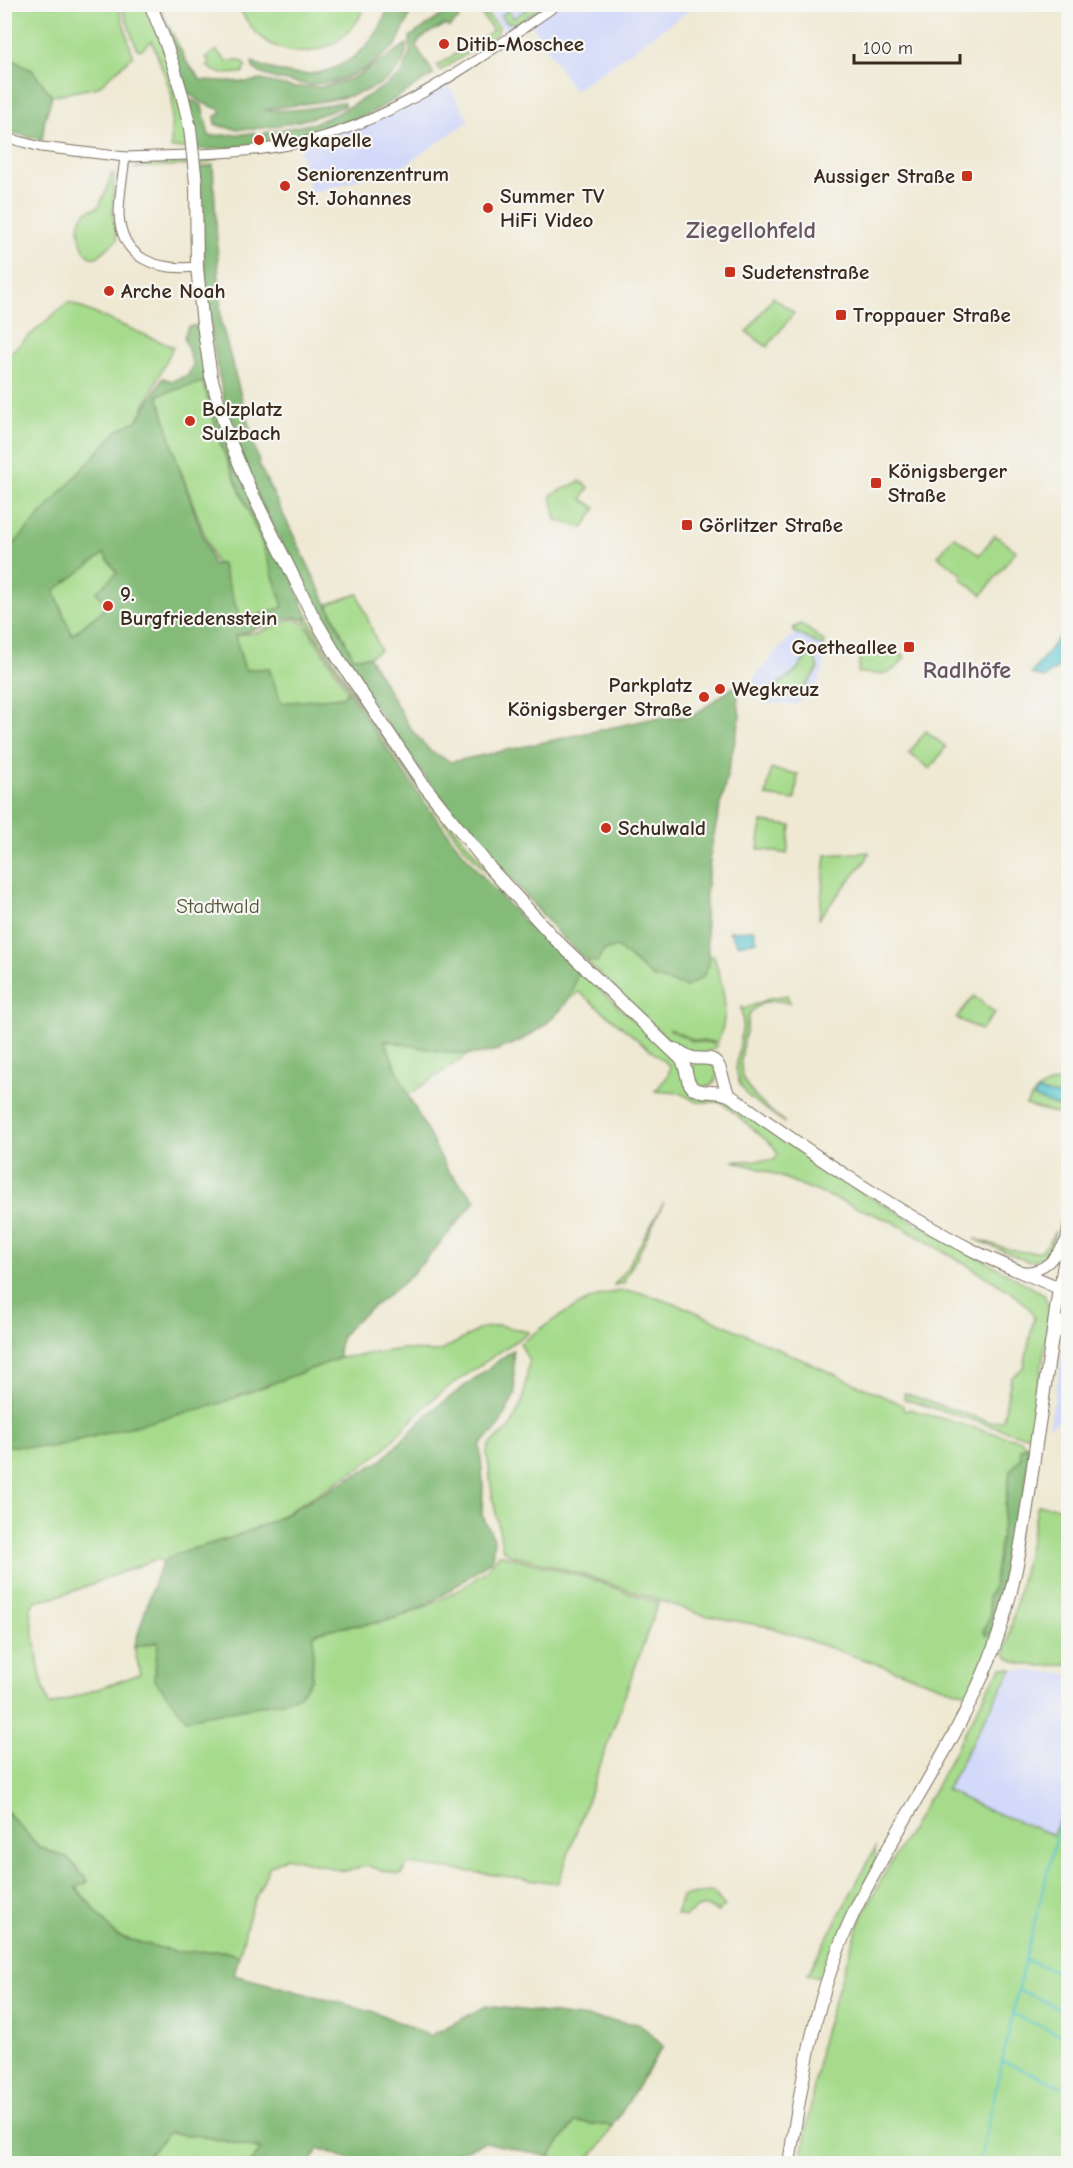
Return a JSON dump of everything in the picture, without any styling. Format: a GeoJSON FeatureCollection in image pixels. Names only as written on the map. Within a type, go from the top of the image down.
{"type":"FeatureCollection","features":[{"type":"Feature","properties":{"kind":"main road"},"geometry":{"type":"LineString","coordinates":[[150,4],[171,53],[190,128],[196,183],[197,267],[211,376],[227,434],[250,489],[328,640],[419,778],[491,869],[536,919],[578,963],[685,1064],[688,1079],[694,1088],[729,1095],[867,1190],[976,1252],[1064,1290],[1052,1337],[1022,1545],[1003,1623],[970,1705],[947,1749],[887,1848],[855,1910],[826,1979],[802,2081],[789,2163]]}},
{"type":"Feature","properties":{"kind":"main road"},"geometry":{"type":"LineString","coordinates":[[666,1044],[690,1057],[715,1061],[729,1095]]}},
{"type":"Feature","properties":{"kind":"main road"},"geometry":{"type":"LineString","coordinates":[[687,1070],[698,1058]]}},
{"type":"Feature","properties":{"kind":"main road"},"geometry":{"type":"LineString","coordinates":[[708,1091],[717,1086],[721,1076]]}},
{"type":"Feature","properties":{"kind":"main road"},"geometry":{"type":"LineString","coordinates":[[1052,1337],[1068,1318]]}},
{"type":"Feature","properties":{"kind":"street"},"geometry":{"type":"LineString","coordinates":[[198,154],[298,143],[375,116],[453,74],[558,4]]}},
{"type":"Feature","properties":{"kind":"street"},"geometry":{"type":"LineString","coordinates":[[4,137],[41,147],[125,157],[188,155]]}},
{"type":"Feature","properties":{"kind":"street"},"geometry":{"type":"LineString","coordinates":[[125,157],[120,217],[126,242],[144,260],[153,264],[174,268],[197,267]]}},
{"type":"Feature","properties":{"kind":"street"},"geometry":{"type":"LineString","coordinates":[[1064,1290],[1068,1224]]}},
{"type":"Feature","properties":{"kind":"street"},"geometry":{"type":"LineString","coordinates":[[1017,1270],[1041,1269],[1053,1259],[1066,1238]]}},
{"type":"Feature","properties":{"kind":"shaded area"},"geometry":{"type":"Polygon","coordinates":[[[686,4],[690,10],[574,91],[531,24],[510,37],[484,5],[686,4]]]}},
{"type":"Feature","properties":{"kind":"shaded area"},"geometry":{"type":"Polygon","coordinates":[[[445,79],[469,121],[402,167],[311,193],[298,143],[356,124],[445,79]]]}},
{"type":"Feature","properties":{"kind":"shaded area"},"geometry":{"type":"Polygon","coordinates":[[[798,629],[825,642],[824,668],[815,689],[795,705],[775,703],[769,705],[765,695],[759,696],[753,679],[798,629]]]}},
{"type":"Feature","properties":{"kind":"shaded area"},"geometry":{"type":"Polygon","coordinates":[[[1068,1327],[1068,1420],[1062,1418],[1049,1427],[1068,1327]]]}},
{"type":"Feature","properties":{"kind":"shaded area"},"geometry":{"type":"Polygon","coordinates":[[[1002,1668],[1068,1674],[1068,1798],[1053,1835],[981,1807],[936,1786],[989,1687],[1002,1668]]]}},
{"type":"Feature","properties":{"kind":"green space"},"geometry":{"type":"Polygon","coordinates":[[[458,4],[468,5],[457,14],[459,19],[449,27],[445,25],[425,36],[416,46],[434,74],[378,109],[352,121],[309,135],[266,144],[264,133],[315,123],[338,113],[399,76],[410,52],[410,37],[458,4]]]}},
{"type":"Feature","properties":{"kind":"green space"},"geometry":{"type":"Polygon","coordinates":[[[4,5],[118,5],[133,56],[98,87],[52,96],[32,70],[5,56],[4,5]]]}},
{"type":"Feature","properties":{"kind":"green space"},"geometry":{"type":"Polygon","coordinates":[[[121,5],[145,5],[166,52],[185,129],[187,148],[171,148],[172,95],[152,41],[141,50],[137,49],[121,5]]]}},
{"type":"Feature","properties":{"kind":"green space"},"geometry":{"type":"Polygon","coordinates":[[[155,5],[158,5],[186,61],[201,80],[246,82],[261,80],[292,87],[321,87],[354,78],[407,44],[401,64],[389,78],[371,89],[327,101],[264,110],[302,109],[341,102],[344,106],[280,125],[262,128],[228,128],[215,124],[215,116],[221,114],[221,110],[187,93],[155,5]]]}},
{"type":"Feature","properties":{"kind":"green space"},"geometry":{"type":"Polygon","coordinates":[[[237,5],[365,5],[358,20],[336,42],[308,52],[277,47],[262,38],[251,27],[237,5]]]}},
{"type":"Feature","properties":{"kind":"green space"},"geometry":{"type":"Polygon","coordinates":[[[388,5],[409,5],[409,17],[396,45],[368,67],[353,75],[310,85],[276,79],[253,68],[252,62],[291,74],[305,74],[333,68],[346,62],[369,43],[384,19],[388,5]]]}},
{"type":"Feature","properties":{"kind":"green space"},"geometry":{"type":"Polygon","coordinates":[[[533,5],[545,5],[515,24],[507,22],[501,16],[508,10],[514,18],[533,5]]]}},
{"type":"Feature","properties":{"kind":"green space"},"geometry":{"type":"Polygon","coordinates":[[[482,15],[488,15],[499,27],[497,34],[440,71],[437,66],[463,49],[465,51],[493,30],[482,15]]]}},
{"type":"Feature","properties":{"kind":"green space"},"geometry":{"type":"Polygon","coordinates":[[[216,50],[226,61],[242,61],[246,66],[242,73],[220,73],[207,66],[210,62],[206,58],[216,50]]]}},
{"type":"Feature","properties":{"kind":"green space"},"geometry":{"type":"Polygon","coordinates":[[[5,56],[32,70],[52,96],[42,140],[5,131],[5,56]]]}},
{"type":"Feature","properties":{"kind":"green space"},"geometry":{"type":"Polygon","coordinates":[[[189,100],[202,106],[209,136],[255,133],[256,145],[206,150],[197,148],[189,100]]]}},
{"type":"Feature","properties":{"kind":"green space"},"geometry":{"type":"Polygon","coordinates":[[[219,158],[202,164],[134,168],[152,162],[219,158]]]}},
{"type":"Feature","properties":{"kind":"green space"},"geometry":{"type":"Polygon","coordinates":[[[213,165],[221,322],[260,467],[353,657],[369,657],[410,728],[430,751],[451,762],[651,719],[693,716],[736,685],[740,718],[712,843],[705,915],[709,964],[703,977],[686,987],[652,977],[617,947],[603,951],[597,962],[585,960],[558,933],[430,784],[374,705],[314,609],[251,482],[226,411],[214,350],[206,288],[199,168],[213,165]]]}},
{"type":"Feature","properties":{"kind":"green space"},"geometry":{"type":"Polygon","coordinates":[[[111,174],[114,174],[113,214],[117,240],[97,257],[90,257],[81,242],[80,222],[86,212],[99,206],[111,174]]]}},
{"type":"Feature","properties":{"kind":"green space"},"geometry":{"type":"Polygon","coordinates":[[[773,297],[794,313],[767,347],[747,332],[773,297]]]}},
{"type":"Feature","properties":{"kind":"green space"},"geometry":{"type":"Polygon","coordinates":[[[68,302],[173,347],[138,420],[118,430],[5,555],[4,358],[68,302]]]}},
{"type":"Feature","properties":{"kind":"green space","name":"Stadtwald"},"geometry":{"type":"Polygon","coordinates":[[[198,325],[208,375],[308,617],[305,620],[296,617],[287,618],[235,636],[245,670],[269,668],[281,703],[343,697],[348,691],[407,778],[470,862],[517,914],[578,970],[572,993],[561,1009],[531,1034],[508,1046],[485,1053],[461,1054],[384,1040],[408,1095],[448,1171],[476,1200],[415,1271],[345,1332],[339,1345],[340,1358],[215,1405],[52,1447],[5,1446],[4,555],[118,430],[138,420],[163,378],[172,381],[188,375],[193,365],[184,337],[188,327],[198,325]],[[203,382],[158,395],[177,461],[213,565],[221,563],[241,621],[283,607],[264,548],[222,448],[203,382]],[[104,554],[54,591],[72,635],[108,606],[96,592],[117,573],[104,554]]]}},
{"type":"Feature","properties":{"kind":"green space"},"geometry":{"type":"Polygon","coordinates":[[[203,382],[222,448],[264,548],[284,607],[241,621],[221,563],[216,565],[177,461],[158,395],[203,382]]]}},
{"type":"Feature","properties":{"kind":"green space"},"geometry":{"type":"Polygon","coordinates":[[[580,481],[589,487],[582,499],[596,508],[583,528],[556,520],[551,495],[580,481]]]}},
{"type":"Feature","properties":{"kind":"green space"},"geometry":{"type":"Polygon","coordinates":[[[995,535],[1016,551],[982,595],[961,579],[963,575],[938,556],[954,536],[979,555],[995,535]]]}},
{"type":"Feature","properties":{"kind":"green space"},"geometry":{"type":"Polygon","coordinates":[[[104,553],[117,573],[109,605],[72,635],[54,591],[104,553]]]}},
{"type":"Feature","properties":{"kind":"green space"},"geometry":{"type":"Polygon","coordinates":[[[358,594],[380,650],[369,657],[353,657],[328,604],[358,594]]]}},
{"type":"Feature","properties":{"kind":"green space"},"geometry":{"type":"Polygon","coordinates":[[[308,617],[392,749],[418,784],[545,938],[464,847],[416,785],[366,714],[305,620],[308,617]]]}},
{"type":"Feature","properties":{"kind":"green space"},"geometry":{"type":"Polygon","coordinates":[[[296,619],[309,630],[348,691],[343,697],[281,703],[269,668],[245,670],[235,636],[259,632],[296,619]]]}},
{"type":"Feature","properties":{"kind":"green space"},"geometry":{"type":"Polygon","coordinates":[[[801,624],[825,642],[824,647],[794,632],[794,627],[801,624]]]}},
{"type":"Feature","properties":{"kind":"green space"},"geometry":{"type":"Polygon","coordinates":[[[813,649],[818,669],[802,692],[792,695],[773,694],[774,687],[794,673],[813,649]]]}},
{"type":"Feature","properties":{"kind":"green space"},"geometry":{"type":"Polygon","coordinates":[[[860,655],[904,655],[904,658],[889,672],[858,673],[860,655]]]}},
{"type":"Feature","properties":{"kind":"green space"},"geometry":{"type":"Polygon","coordinates":[[[926,731],[946,747],[930,769],[909,753],[926,731]]]}},
{"type":"Feature","properties":{"kind":"green space"},"geometry":{"type":"Polygon","coordinates":[[[771,769],[798,774],[795,800],[766,796],[771,769]]]}},
{"type":"Feature","properties":{"kind":"green space"},"geometry":{"type":"Polygon","coordinates":[[[762,822],[791,826],[787,854],[758,849],[762,822]]]}},
{"type":"Feature","properties":{"kind":"green space"},"geometry":{"type":"Polygon","coordinates":[[[869,852],[866,860],[819,918],[826,855],[869,852]]]}},
{"type":"Feature","properties":{"kind":"green space"},"geometry":{"type":"Polygon","coordinates":[[[617,947],[652,977],[709,965],[708,956],[714,956],[723,988],[725,1009],[718,1042],[694,1040],[669,1029],[692,1041],[713,1043],[717,1046],[702,1053],[676,1047],[585,960],[609,948],[617,947]]]}},
{"type":"Feature","properties":{"kind":"green space"},"geometry":{"type":"Polygon","coordinates":[[[578,970],[676,1058],[690,1092],[697,1096],[725,1099],[865,1194],[1044,1294],[1050,1311],[1032,1432],[1029,1435],[1020,1435],[904,1399],[904,1393],[990,1422],[1003,1420],[1011,1378],[1024,1367],[1034,1317],[1029,1308],[1011,1292],[893,1222],[766,1171],[733,1161],[774,1160],[778,1155],[773,1146],[721,1102],[696,1102],[681,1093],[655,1091],[668,1076],[670,1066],[579,992],[569,999],[578,970]]]}},
{"type":"Feature","properties":{"kind":"green space"},"geometry":{"type":"Polygon","coordinates":[[[787,995],[790,1003],[778,1001],[763,1003],[749,1014],[741,1065],[745,1083],[750,1091],[785,1123],[750,1098],[740,1085],[736,1069],[743,1024],[741,1007],[744,1009],[771,998],[787,995]]]}},
{"type":"Feature","properties":{"kind":"green space"},"geometry":{"type":"Polygon","coordinates":[[[974,996],[995,1013],[981,1030],[956,1018],[974,996]]]}},
{"type":"Feature","properties":{"kind":"green space"},"geometry":{"type":"Polygon","coordinates":[[[384,1040],[451,1052],[471,1053],[408,1095],[384,1040]]]}},
{"type":"Feature","properties":{"kind":"green space"},"geometry":{"type":"Polygon","coordinates":[[[704,1061],[713,1065],[717,1074],[713,1083],[704,1087],[695,1083],[691,1074],[695,1065],[704,1061]]]}},
{"type":"Feature","properties":{"kind":"green space"},"geometry":{"type":"Polygon","coordinates":[[[1068,1080],[1068,1117],[1026,1105],[1044,1086],[1068,1080]]]}},
{"type":"Feature","properties":{"kind":"green space"},"geometry":{"type":"Polygon","coordinates":[[[664,1202],[624,1283],[614,1285],[625,1271],[664,1202]]]}},
{"type":"Feature","properties":{"kind":"green space"},"geometry":{"type":"Polygon","coordinates":[[[1055,1231],[1047,1252],[1039,1259],[1027,1261],[975,1239],[1019,1251],[1035,1252],[1046,1246],[1055,1231]]]}},
{"type":"Feature","properties":{"kind":"green space"},"geometry":{"type":"Polygon","coordinates":[[[619,1291],[638,1292],[687,1308],[903,1405],[903,1410],[910,1409],[1020,1440],[1028,1446],[1025,1446],[1021,1457],[1010,1472],[993,1589],[988,1596],[991,1614],[984,1631],[987,1635],[999,1623],[969,1693],[952,1690],[770,1627],[703,1615],[503,1550],[487,1452],[489,1445],[510,1428],[523,1400],[529,1361],[520,1343],[579,1305],[619,1291]]]}},
{"type":"Feature","properties":{"kind":"green space"},"geometry":{"type":"Polygon","coordinates":[[[499,1325],[529,1332],[444,1390],[426,1405],[382,1451],[360,1468],[274,1520],[237,1536],[175,1554],[164,1562],[156,1559],[66,1594],[35,1601],[30,1610],[40,1673],[49,1706],[140,1674],[134,1647],[158,1642],[312,1679],[314,1634],[386,1621],[432,1604],[479,1576],[499,1554],[584,1577],[658,1603],[558,1883],[408,1864],[401,1875],[367,1866],[344,1871],[286,1857],[269,1867],[251,1909],[239,1956],[224,1951],[175,1952],[117,1936],[76,1887],[88,1881],[68,1858],[39,1847],[5,1809],[4,1446],[52,1447],[215,1405],[340,1358],[402,1349],[434,1352],[443,1350],[480,1329],[499,1325]]]}},
{"type":"Feature","properties":{"kind":"green space"},"geometry":{"type":"Polygon","coordinates":[[[513,1350],[515,1394],[497,1429],[480,1445],[483,1484],[482,1515],[494,1539],[492,1560],[429,1603],[401,1616],[314,1634],[312,1679],[300,1695],[282,1702],[186,1719],[154,1679],[158,1642],[134,1647],[155,1579],[164,1562],[175,1554],[237,1536],[274,1520],[381,1461],[430,1412],[513,1350]]]}},
{"type":"Feature","properties":{"kind":"green space"},"geometry":{"type":"Polygon","coordinates":[[[1026,1446],[1030,1451],[1024,1501],[999,1623],[987,1636],[983,1631],[991,1614],[988,1596],[993,1589],[1010,1472],[1021,1457],[1020,1449],[1026,1446]]]}},
{"type":"Feature","properties":{"kind":"green space"},"geometry":{"type":"Polygon","coordinates":[[[1038,1505],[1068,1508],[1068,1665],[1026,1665],[1005,1654],[1038,1505]]]}},
{"type":"Feature","properties":{"kind":"green space"},"geometry":{"type":"Polygon","coordinates":[[[1002,1668],[1012,1669],[946,1790],[981,1807],[1053,1835],[1068,1798],[1068,2163],[801,2163],[822,2038],[865,1910],[989,1687],[1002,1668]]]}},
{"type":"Feature","properties":{"kind":"green space"},"geometry":{"type":"Polygon","coordinates":[[[4,1809],[39,1847],[68,1858],[88,1882],[76,1888],[117,1936],[175,1952],[224,1951],[239,1956],[234,1975],[375,2012],[430,2036],[486,2006],[640,2024],[663,2046],[613,2126],[575,2122],[549,2157],[485,2142],[429,2163],[363,2164],[318,2148],[311,2163],[251,2163],[261,2149],[202,2136],[168,2133],[142,2163],[5,2163],[4,1809]]]}},
{"type":"Feature","properties":{"kind":"green space"},"geometry":{"type":"Polygon","coordinates":[[[875,1848],[876,1860],[823,1977],[807,1975],[875,1848]]]}},
{"type":"Feature","properties":{"kind":"green space"},"geometry":{"type":"Polygon","coordinates":[[[712,1891],[725,1906],[718,1912],[708,1907],[701,1907],[685,1917],[676,1914],[682,1897],[712,1891]]]}},
{"type":"Feature","properties":{"kind":"green space"},"geometry":{"type":"Polygon","coordinates":[[[575,2122],[613,2126],[595,2153],[588,2158],[573,2161],[549,2157],[575,2122]]]}},
{"type":"Feature","properties":{"kind":"green space"},"geometry":{"type":"Polygon","coordinates":[[[168,2133],[202,2136],[262,2150],[251,2163],[142,2164],[168,2133]]]}},
{"type":"Feature","properties":{"kind":"water"},"geometry":{"type":"Polygon","coordinates":[[[1062,633],[1068,637],[1064,662],[1044,678],[1031,674],[1062,633]]]}},
{"type":"Feature","properties":{"kind":"water"},"geometry":{"type":"Polygon","coordinates":[[[754,930],[757,941],[738,945],[729,931],[754,930]]]}},
{"type":"Feature","properties":{"kind":"water"},"geometry":{"type":"Polygon","coordinates":[[[1037,1091],[1067,1097],[1063,1109],[1034,1098],[1037,1091]]]}},
{"type":"Feature","properties":{"kind":"waterway"},"geometry":{"type":"LineString","coordinates":[[979,2164],[1025,1960],[1059,1827],[1068,1812]]}},
{"type":"Feature","properties":{"kind":"waterway"},"geometry":{"type":"LineString","coordinates":[[1059,1827],[1068,1833]]}},
{"type":"Feature","properties":{"kind":"waterway"},"geometry":{"type":"LineString","coordinates":[[1026,1960],[1068,1976]]}},
{"type":"Feature","properties":{"kind":"waterway"},"geometry":{"type":"LineString","coordinates":[[1019,1990],[1068,2012]]}},
{"type":"Feature","properties":{"kind":"waterway"},"geometry":{"type":"LineString","coordinates":[[1013,2014],[1068,2038]]}},
{"type":"Feature","properties":{"kind":"waterway"},"geometry":{"type":"LineString","coordinates":[[1002,2061],[1062,2086]]}},
{"type":"Feature","properties":{"kind":"place","name":"Ditib-Moschee"},"geometry":{"type":"Point","coordinates":[444,44]}},
{"type":"Feature","properties":{"kind":"place","name":"Wegkapelle"},"geometry":{"type":"Point","coordinates":[259,140]}},
{"type":"Feature","properties":{"kind":"place","name":"Aussiger Straße"},"geometry":{"type":"Point","coordinates":[967,176]}},
{"type":"Feature","properties":{"kind":"place","name":"Seniorenzentrum St. Johannes"},"geometry":{"type":"Point","coordinates":[285,186]}},
{"type":"Feature","properties":{"kind":"place","name":"Summer TV HiFi Video"},"geometry":{"type":"Point","coordinates":[488,208]}},
{"type":"Feature","properties":{"kind":"place","name":"Sudetenstraße"},"geometry":{"type":"Point","coordinates":[730,272]}},
{"type":"Feature","properties":{"kind":"place","name":"Arche Noah"},"geometry":{"type":"Point","coordinates":[109,291]}},
{"type":"Feature","properties":{"kind":"place","name":"Troppauer Straße"},"geometry":{"type":"Point","coordinates":[841,315]}},
{"type":"Feature","properties":{"kind":"place","name":"Bolzplatz Sulzbach"},"geometry":{"type":"Point","coordinates":[190,421]}},
{"type":"Feature","properties":{"kind":"place","name":"Königsberger Straße"},"geometry":{"type":"Point","coordinates":[876,483]}},
{"type":"Feature","properties":{"kind":"place","name":"Görlitzer Straße"},"geometry":{"type":"Point","coordinates":[687,525]}},
{"type":"Feature","properties":{"kind":"place","name":"9. Burgfriedensstein"},"geometry":{"type":"Point","coordinates":[108,606]}},
{"type":"Feature","properties":{"kind":"place","name":"Goetheallee"},"geometry":{"type":"Point","coordinates":[909,647]}},
{"type":"Feature","properties":{"kind":"place","name":"Wegkreuz"},"geometry":{"type":"Point","coordinates":[720,689]}},
{"type":"Feature","properties":{"kind":"place","name":"Parkplatz Königsberger Straße"},"geometry":{"type":"Point","coordinates":[704,697]}},
{"type":"Feature","properties":{"kind":"place","name":"Schulwald"},"geometry":{"type":"Point","coordinates":[606,828]}},
{"type":"Feature","properties":{"kind":"district","name":"Ziegellohfeld"},"geometry":{"type":"Point","coordinates":[751,230]}},
{"type":"Feature","properties":{"kind":"district","name":"Radlhöfe"},"geometry":{"type":"Point","coordinates":[967,670]}}]}
